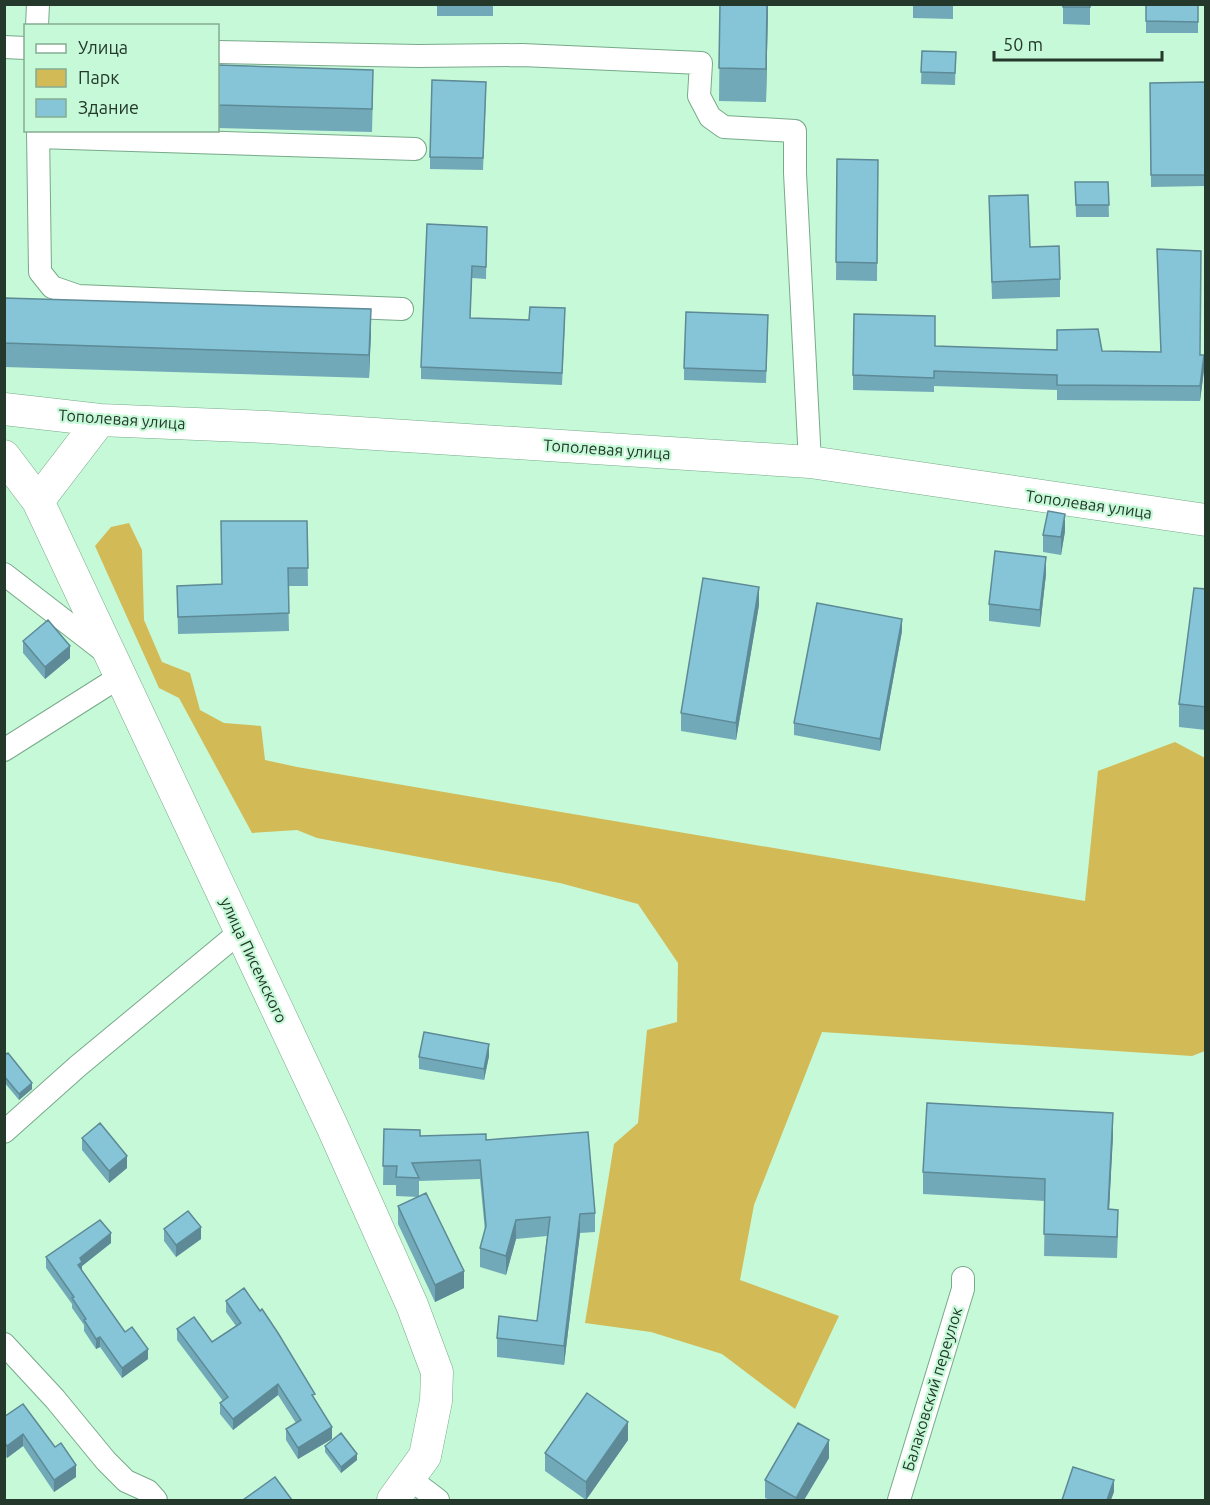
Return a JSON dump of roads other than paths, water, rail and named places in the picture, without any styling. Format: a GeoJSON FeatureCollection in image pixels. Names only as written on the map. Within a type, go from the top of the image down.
{"type":"FeatureCollection","features":[{"type":"Feature","properties":{"kind":"main road","name":"Тополевая улица"},"geometry":{"type":"LineString","coordinates":[[4,410],[100,420],[267,428],[810,462],[1206,520]]}},
{"type":"Feature","properties":{"kind":"main road"},"geometry":{"type":"LineString","coordinates":[[38,501],[100,420]]}},
{"type":"Feature","properties":{"kind":"main road","name":"улица Писемского"},"geometry":{"type":"LineString","coordinates":[[4,456],[38,501],[332,1126],[412,1305],[437,1372],[436,1401],[425,1456],[401,1489]]}},
{"type":"Feature","properties":{"kind":"street"},"geometry":{"type":"LineString","coordinates":[[37,24],[38,4]]}},
{"type":"Feature","properties":{"kind":"street"},"geometry":{"type":"LineString","coordinates":[[4,47],[24,48]]}},
{"type":"Feature","properties":{"kind":"street"},"geometry":{"type":"LineString","coordinates":[[219,52],[522,56],[701,63],[699,96],[710,117],[724,127],[795,131],[795,173],[810,462]]}},
{"type":"Feature","properties":{"kind":"street"},"geometry":{"type":"LineString","coordinates":[[402,309],[78,296],[52,287],[40,272],[38,134],[415,149]]}},
{"type":"Feature","properties":{"kind":"street"},"geometry":{"type":"LineString","coordinates":[[4,574],[116,667],[4,750]]}},
{"type":"Feature","properties":{"kind":"street"},"geometry":{"type":"LineString","coordinates":[[4,1132],[78,1066],[241,931]]}},
{"type":"Feature","properties":{"kind":"street","name":"Балаковский переулок"},"geometry":{"type":"LineString","coordinates":[[899,1500],[963,1289],[963,1278]]}},
{"type":"Feature","properties":{"kind":"street"},"geometry":{"type":"LineString","coordinates":[[4,1344],[56,1399],[106,1461],[126,1481],[148,1491],[156,1500]]}},
{"type":"Feature","properties":{"kind":"street"},"geometry":{"type":"LineString","coordinates":[[401,1489],[438,1500]]}}]}
